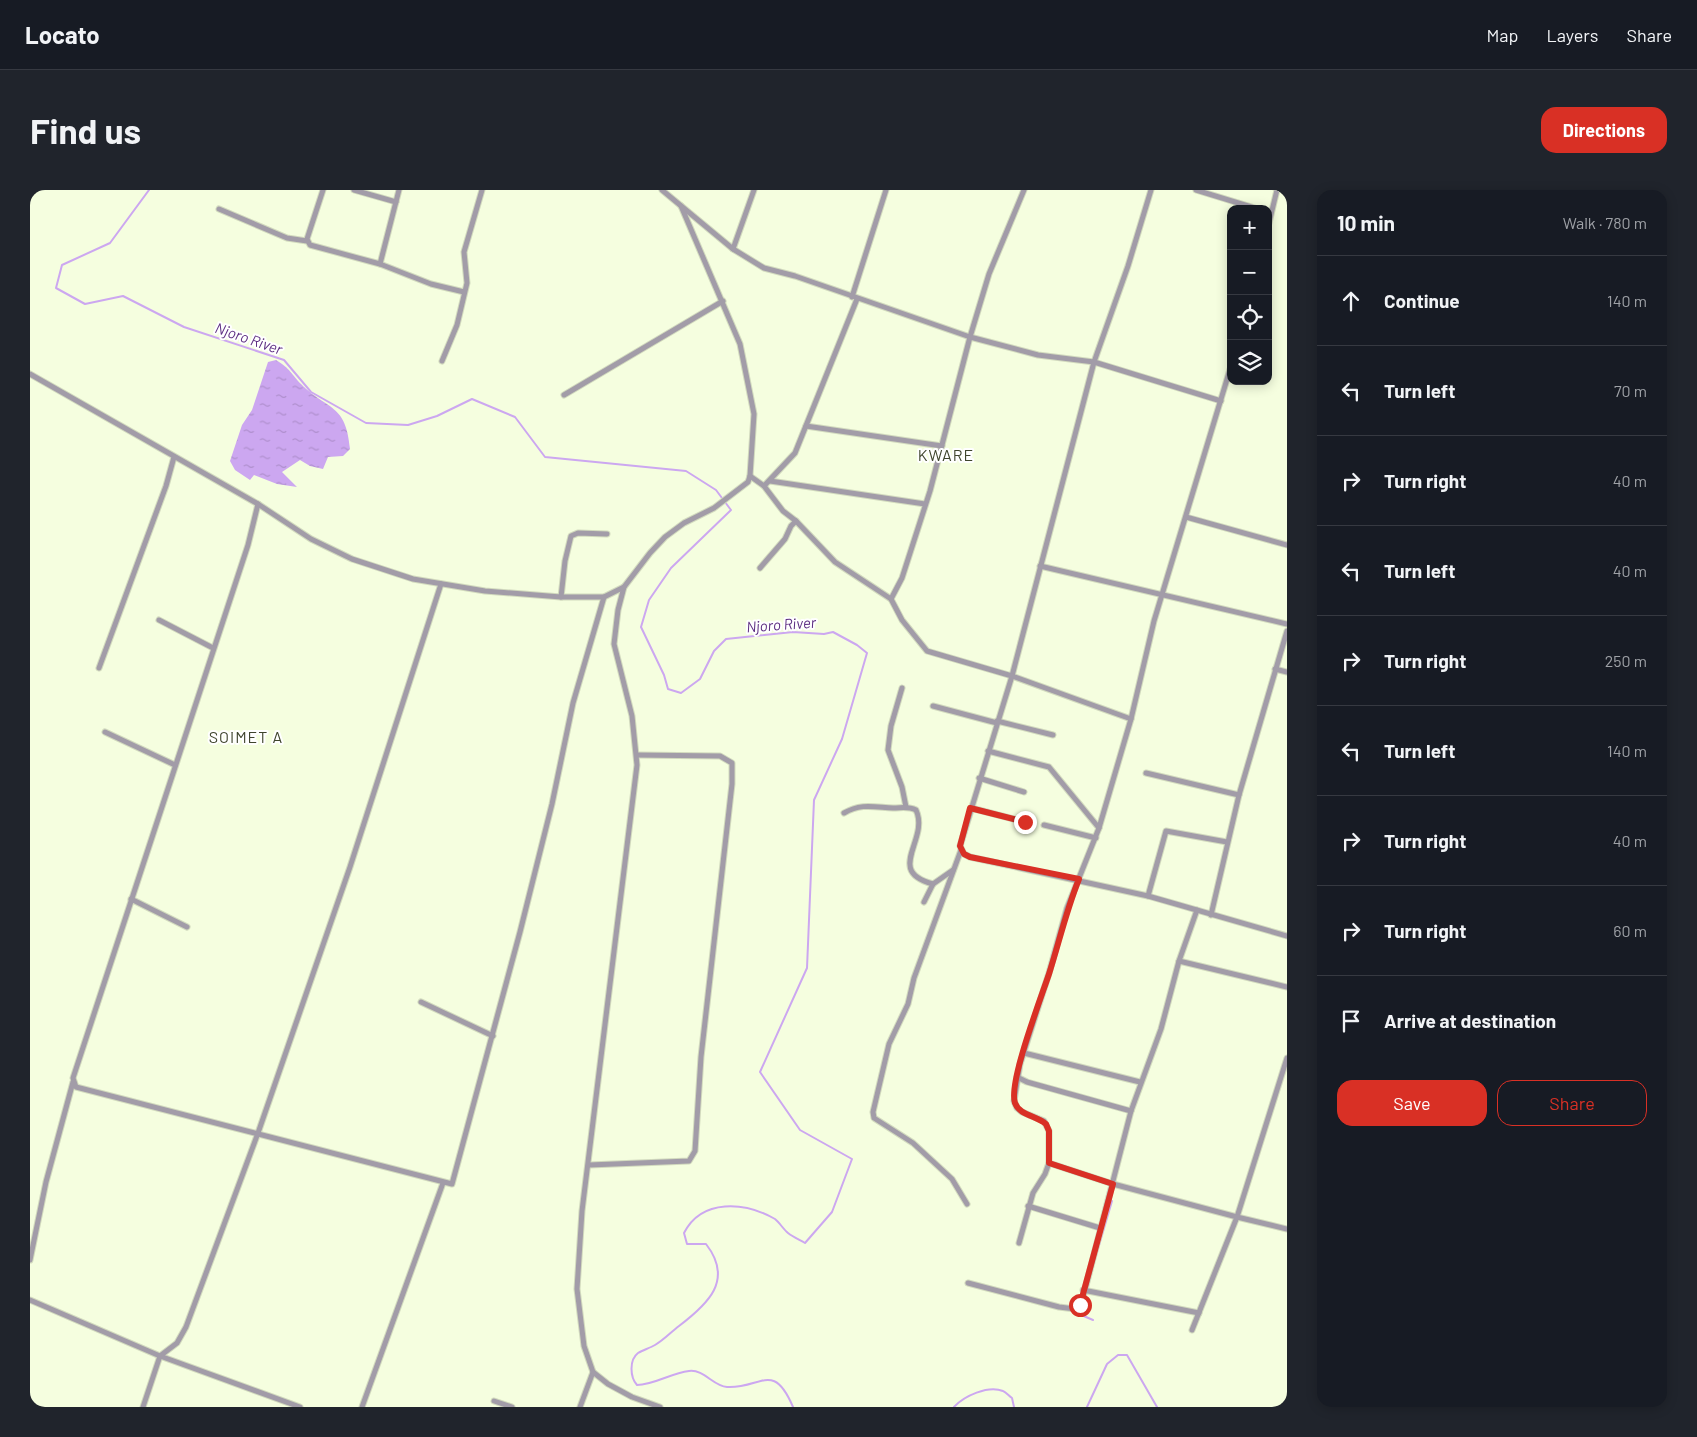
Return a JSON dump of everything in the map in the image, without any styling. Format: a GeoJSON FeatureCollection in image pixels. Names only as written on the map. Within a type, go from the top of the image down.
{"type":"FeatureCollection","features":[{"type":"Feature","properties":{"kind":"street"},"geometry":{"type":"LineString","coordinates":[[307,241],[323,190]]}},
{"type":"Feature","properties":{"kind":"street"},"geometry":{"type":"LineString","coordinates":[[354,190],[396,202]]}},
{"type":"Feature","properties":{"kind":"street"},"geometry":{"type":"LineString","coordinates":[[380,264],[400,190]]}},
{"type":"Feature","properties":{"kind":"street"},"geometry":{"type":"LineString","coordinates":[[442,361],[457,325],[467,283],[464,252],[482,190]]}},
{"type":"Feature","properties":{"kind":"street"},"geometry":{"type":"LineString","coordinates":[[662,190],[733,249],[764,268],[795,276],[970,337],[1038,354],[1094,362],[1221,401]]}},
{"type":"Feature","properties":{"kind":"street"},"geometry":{"type":"LineString","coordinates":[[733,249],[754,190]]}},
{"type":"Feature","properties":{"kind":"street"},"geometry":{"type":"LineString","coordinates":[[764,486],[770,482],[794,453],[806,426],[854,298],[886,190]]}},
{"type":"Feature","properties":{"kind":"street"},"geometry":{"type":"LineString","coordinates":[[890,598],[902,578],[925,504],[989,274],[1024,190]]}},
{"type":"Feature","properties":{"kind":"street"},"geometry":{"type":"LineString","coordinates":[[968,1204],[952,1179],[913,1143],[874,1118],[873,1112],[889,1044],[908,1004],[914,978],[962,850],[961,840],[1012,676],[1094,362],[1128,266],[1151,190]]}},
{"type":"Feature","properties":{"kind":"street"},"geometry":{"type":"LineString","coordinates":[[1196,190],[1245,205]]}},
{"type":"Feature","properties":{"kind":"street"},"geometry":{"type":"LineString","coordinates":[[1272,206],[1277,190]]}},
{"type":"Feature","properties":{"kind":"street"},"geometry":{"type":"LineString","coordinates":[[660,1407],[632,1397],[608,1384],[593,1372],[584,1346],[577,1289],[582,1211],[637,755],[632,716],[614,644],[618,610],[624,587],[665,537],[684,523],[714,508],[742,487],[750,476],[754,414],[740,344],[681,206]]}},
{"type":"Feature","properties":{"kind":"street"},"geometry":{"type":"LineString","coordinates":[[219,209],[287,238],[307,241],[310,245],[380,264],[432,284],[464,292]]}},
{"type":"Feature","properties":{"kind":"street"},"geometry":{"type":"LineString","coordinates":[[564,395],[723,301]]}},
{"type":"Feature","properties":{"kind":"street"},"geometry":{"type":"LineString","coordinates":[[30,374],[258,504],[311,539],[352,559],[414,579],[485,591],[561,597],[604,597],[624,587]]}},
{"type":"Feature","properties":{"kind":"street"},"geometry":{"type":"LineString","coordinates":[[1019,1243],[1028,1206],[1049,1163],[1048,1127],[1044,1122],[1017,1108],[1014,1101],[1017,1077],[1067,908],[1096,838],[1131,719],[1147,647],[1227,380]]}},
{"type":"Feature","properties":{"kind":"street"},"geometry":{"type":"LineString","coordinates":[[806,426],[942,446]]}},
{"type":"Feature","properties":{"kind":"street"},"geometry":{"type":"LineString","coordinates":[[99,668],[166,486],[174,457]]}},
{"type":"Feature","properties":{"kind":"street"},"geometry":{"type":"LineString","coordinates":[[750,476],[764,486],[783,511],[796,521],[835,562],[890,598],[902,620],[927,651],[1012,676],[1131,719]]}},
{"type":"Feature","properties":{"kind":"street"},"geometry":{"type":"LineString","coordinates":[[770,482],[925,504]]}},
{"type":"Feature","properties":{"kind":"street"},"geometry":{"type":"LineString","coordinates":[[30,1260],[46,1182],[73,1082],[131,899],[248,545],[258,504]]}},
{"type":"Feature","properties":{"kind":"street"},"geometry":{"type":"LineString","coordinates":[[1186,517],[1287,545]]}},
{"type":"Feature","properties":{"kind":"street"},"geometry":{"type":"LineString","coordinates":[[760,568],[796,521]]}},
{"type":"Feature","properties":{"kind":"street"},"geometry":{"type":"LineString","coordinates":[[561,597],[565,560],[571,536],[578,533],[607,534]]}},
{"type":"Feature","properties":{"kind":"street"},"geometry":{"type":"LineString","coordinates":[[1040,566],[1287,624]]}},
{"type":"Feature","properties":{"kind":"street"},"geometry":{"type":"LineString","coordinates":[[143,1407],[160,1356],[177,1344],[186,1327],[258,1133],[350,866],[441,584]]}},
{"type":"Feature","properties":{"kind":"street"},"geometry":{"type":"LineString","coordinates":[[73,1082],[76,1086],[452,1184],[493,1036],[552,804],[572,703],[604,597]]}},
{"type":"Feature","properties":{"kind":"street"},"geometry":{"type":"LineString","coordinates":[[158,620],[213,648]]}},
{"type":"Feature","properties":{"kind":"street"},"geometry":{"type":"LineString","coordinates":[[1211,915],[1239,794],[1287,631]]}},
{"type":"Feature","properties":{"kind":"street"},"geometry":{"type":"LineString","coordinates":[[1275,669],[1287,672]]}},
{"type":"Feature","properties":{"kind":"street"},"geometry":{"type":"LineString","coordinates":[[902,688],[891,726],[888,750],[902,786],[906,807]]}},
{"type":"Feature","properties":{"kind":"street"},"geometry":{"type":"LineString","coordinates":[[933,706],[1053,736]]}},
{"type":"Feature","properties":{"kind":"street"},"geometry":{"type":"LineString","coordinates":[[105,732],[175,765]]}},
{"type":"Feature","properties":{"kind":"street"},"geometry":{"type":"LineString","coordinates":[[988,750],[1049,767],[1099,828]]}},
{"type":"Feature","properties":{"kind":"street"},"geometry":{"type":"LineString","coordinates":[[589,1165],[689,1161],[693,1158],[695,1151],[701,1057],[732,784],[732,763],[720,756],[637,755]]}},
{"type":"Feature","properties":{"kind":"street"},"geometry":{"type":"LineString","coordinates":[[1146,773],[1239,794]]}},
{"type":"Feature","properties":{"kind":"street"},"geometry":{"type":"LineString","coordinates":[[980,778],[1024,792]]}},
{"type":"Feature","properties":{"kind":"street"},"geometry":{"type":"LineString","coordinates":[[844,813],[860,806],[906,807],[916,810],[920,824],[909,862],[910,869],[918,879],[933,884]]}},
{"type":"Feature","properties":{"kind":"street"},"geometry":{"type":"LineString","coordinates":[[970,808],[1025,822]]}},
{"type":"Feature","properties":{"kind":"street"},"geometry":{"type":"LineString","coordinates":[[1044,825],[1096,838]]}},
{"type":"Feature","properties":{"kind":"street"},"geometry":{"type":"LineString","coordinates":[[1148,896],[1166,831],[1227,842]]}},
{"type":"Feature","properties":{"kind":"street"},"geometry":{"type":"LineString","coordinates":[[962,850],[970,857],[1079,879],[1148,896],[1287,936]]}},
{"type":"Feature","properties":{"kind":"street"},"geometry":{"type":"LineString","coordinates":[[924,902],[933,884],[953,870]]}},
{"type":"Feature","properties":{"kind":"street"},"geometry":{"type":"LineString","coordinates":[[131,899],[187,927]]}},
{"type":"Feature","properties":{"kind":"street"},"geometry":{"type":"LineString","coordinates":[[968,1283],[1069,1309],[1075,1309],[1080,1305],[1131,1111],[1161,1028],[1179,961],[1197,910]]}},
{"type":"Feature","properties":{"kind":"street"},"geometry":{"type":"LineString","coordinates":[[1179,961],[1287,987]]}},
{"type":"Feature","properties":{"kind":"street"},"geometry":{"type":"LineString","coordinates":[[421,1002],[493,1036]]}},
{"type":"Feature","properties":{"kind":"street"},"geometry":{"type":"LineString","coordinates":[[1024,1052],[1140,1082]]}},
{"type":"Feature","properties":{"kind":"street"},"geometry":{"type":"LineString","coordinates":[[1192,1330],[1237,1217],[1287,1058]]}},
{"type":"Feature","properties":{"kind":"street"},"geometry":{"type":"LineString","coordinates":[[1017,1077],[1027,1082],[1131,1111]]}},
{"type":"Feature","properties":{"kind":"street"},"geometry":{"type":"LineString","coordinates":[[1049,1163],[1113,1184],[1287,1229]]}},
{"type":"Feature","properties":{"kind":"street"},"geometry":{"type":"LineString","coordinates":[[362,1407],[443,1183]]}},
{"type":"Feature","properties":{"kind":"street"},"geometry":{"type":"LineString","coordinates":[[1028,1206],[1100,1228]]}},
{"type":"Feature","properties":{"kind":"street"},"geometry":{"type":"LineString","coordinates":[[1083,1290],[1199,1313]]}},
{"type":"Feature","properties":{"kind":"street"},"geometry":{"type":"LineString","coordinates":[[30,1300],[160,1356],[300,1407]]}},
{"type":"Feature","properties":{"kind":"street"},"geometry":{"type":"LineString","coordinates":[[580,1407],[593,1372]]}},
{"type":"Feature","properties":{"kind":"street"},"geometry":{"type":"LineString","coordinates":[[494,1401],[512,1407]]}},
{"type":"Feature","properties":{"kind":"water"},"geometry":{"type":"Polygon","coordinates":[[[276,360],[288,369],[311,393],[340,415],[348,434],[350,449],[343,456],[328,457],[323,469],[310,466],[300,460],[282,472],[297,487],[277,484],[254,475],[250,480],[235,470],[230,461],[242,425],[252,410],[268,362],[276,360]]]}},
{"type":"Feature","properties":{"kind":"waterway","name":"Njoro River"},"geometry":{"type":"LineString","coordinates":[[149,190],[110,243],[62,265],[56,288],[85,304],[123,296],[184,327],[284,360],[311,392],[366,423],[408,425],[437,416],[472,399],[515,417],[545,457],[686,471],[716,490],[731,510],[671,568],[649,600],[641,627],[664,675],[668,689],[681,693],[700,679],[714,651],[726,639],[793,632],[824,634],[833,632],[857,645],[867,653],[842,739],[814,800],[807,968],[760,1072],[800,1130],[852,1159],[832,1212],[805,1243],[788,1233],[775,1219],[751,1209],[725,1206],[702,1214],[692,1222],[684,1233],[687,1244],[706,1244],[714,1257],[718,1269],[714,1290],[708,1300],[690,1318],[661,1341],[638,1353],[632,1364],[633,1378],[637,1385],[689,1371],[704,1375],[717,1384],[727,1387],[739,1387],[765,1380],[772,1381],[779,1384],[793,1407]]}},
{"type":"Feature","properties":{"kind":"waterway"},"geometry":{"type":"LineString","coordinates":[[1095,1259],[1112,1201]]}},
{"type":"Feature","properties":{"kind":"waterway"},"geometry":{"type":"LineString","coordinates":[[1081,1307],[1079,1314],[1093,1320]]}},
{"type":"Feature","properties":{"kind":"waterway","name":"Njoro River"},"geometry":{"type":"LineString","coordinates":[[1087,1407],[1107,1364],[1118,1355],[1127,1355],[1157,1407]]}},
{"type":"Feature","properties":{"kind":"waterway","name":"Njoro River"},"geometry":{"type":"LineString","coordinates":[[954,1407],[964,1399],[990,1389],[1005,1392],[1012,1398],[1014,1407]]}},
{"type":"Feature","properties":{"kind":"district","name":"KWARE"},"geometry":{"type":"Point","coordinates":[946,454]}},
{"type":"Feature","properties":{"kind":"district","name":"SOIMET A"},"geometry":{"type":"Point","coordinates":[246,736]}},
{"type":"Feature","properties":{"kind":"route"},"geometry":{"type":"LineString","coordinates":[[1025,822],[970,808],[960,846],[964,854],[970,857],[1079,879],[1067,908],[1049,973],[1020,1064],[1014,1101],[1017,1108],[1022,1112],[1046,1124],[1049,1131],[1049,1163],[1113,1184],[1080,1305]]}}]}
